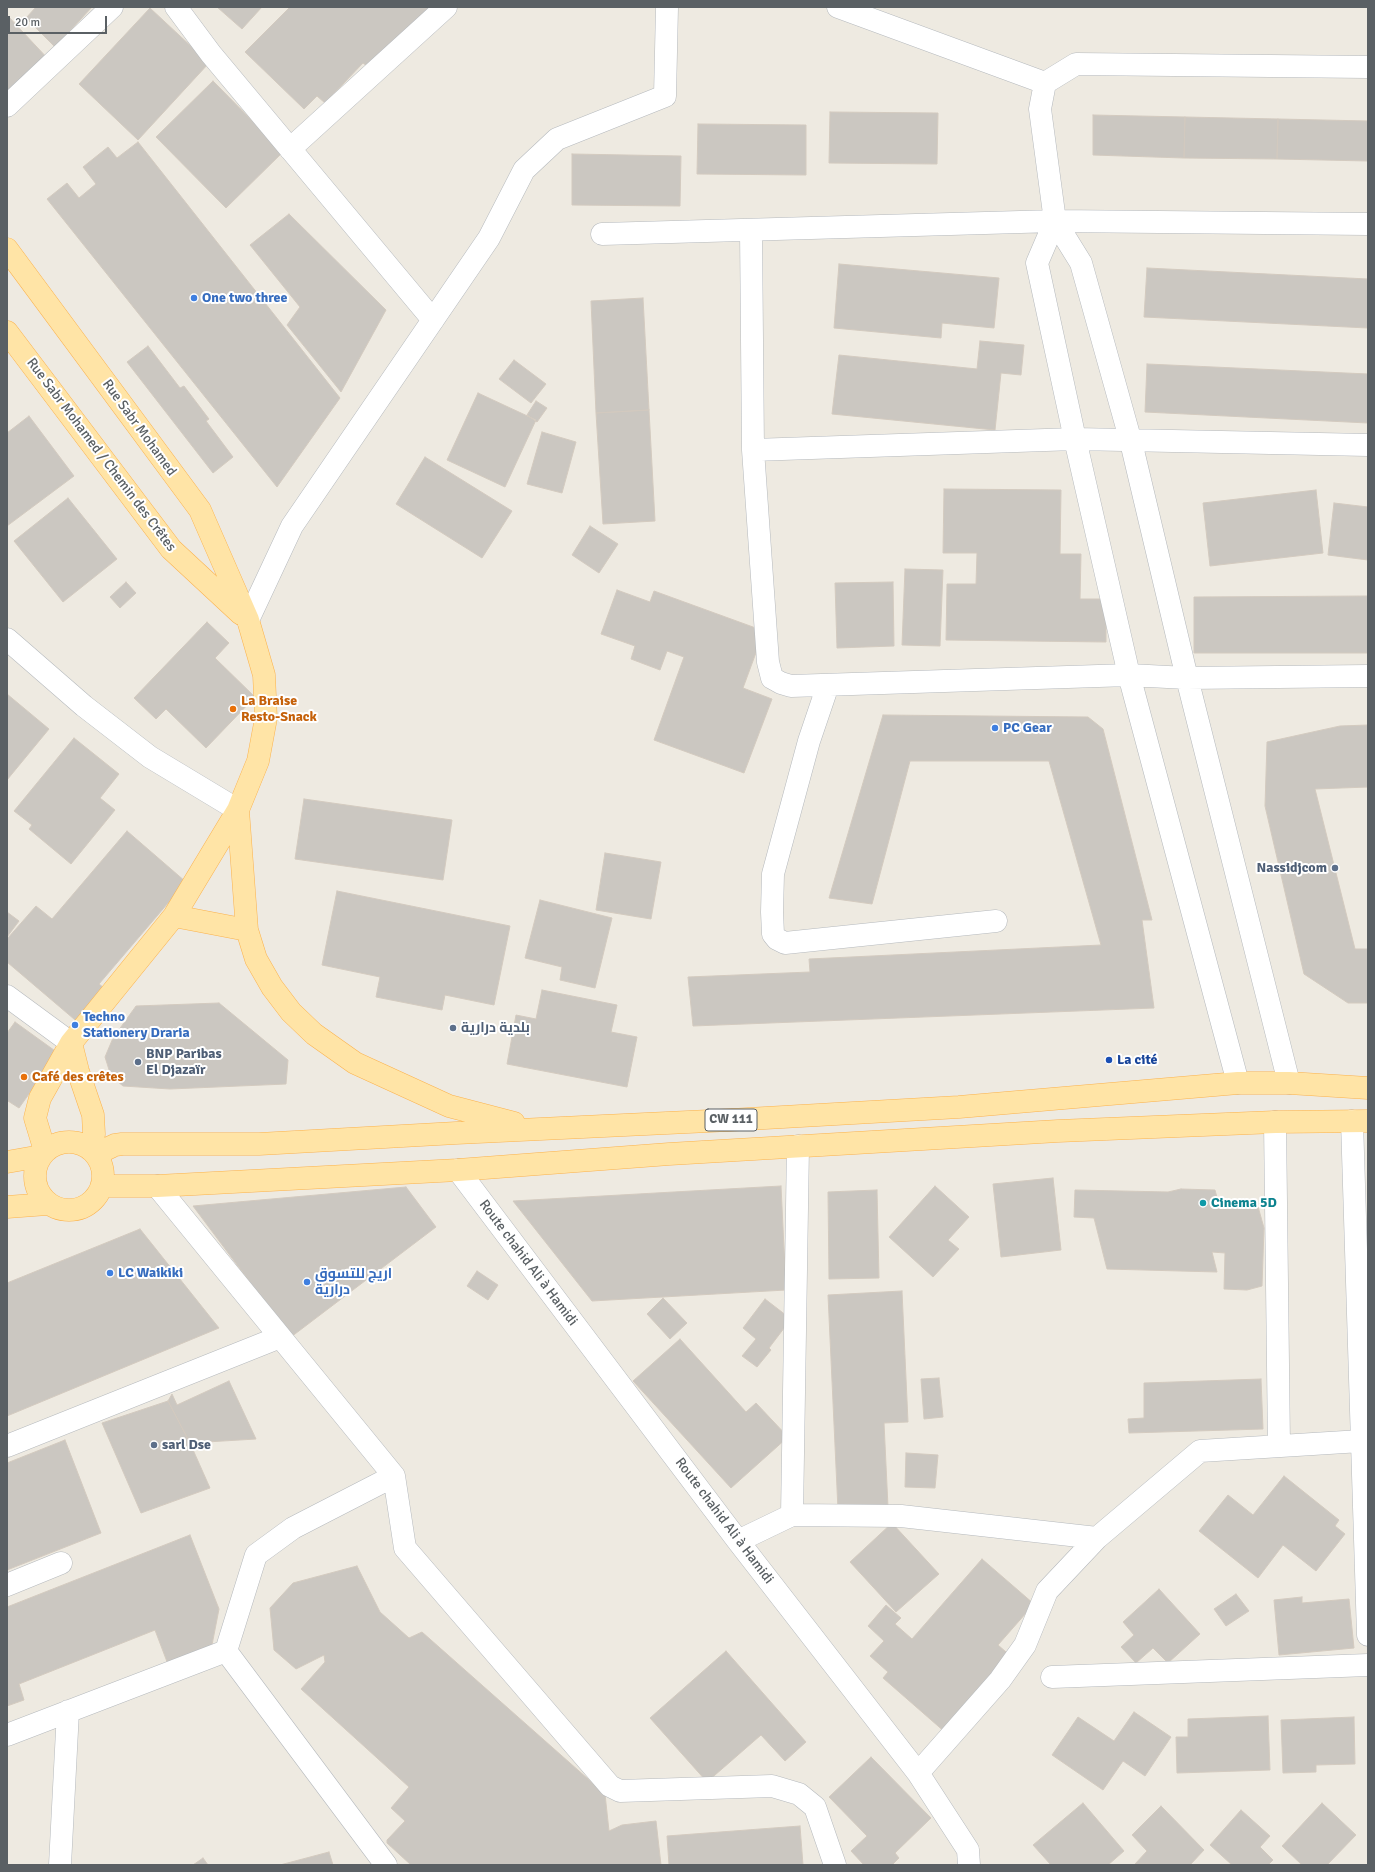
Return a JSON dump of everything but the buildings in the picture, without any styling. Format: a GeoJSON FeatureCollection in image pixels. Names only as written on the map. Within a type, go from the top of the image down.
{"type":"FeatureCollection","features":[{"type":"Feature","properties":{"kind":"main road","name":"Rue Sabr Mohamed"},"geometry":{"type":"LineString","coordinates":[[7,249],[200,510],[248,620]]}},
{"type":"Feature","properties":{"kind":"main road","name":"Rue Sabr Mohamed / Chemin des Crêtes"},"geometry":{"type":"LineString","coordinates":[[7,332],[171,549],[248,620]]}},
{"type":"Feature","properties":{"kind":"main road"},"geometry":{"type":"LineString","coordinates":[[43,1154],[35,1118],[40,1098],[71,1043],[174,916],[238,810],[258,761],[266,718],[264,675],[248,620]]}},
{"type":"Feature","properties":{"kind":"main road"},"geometry":{"type":"LineString","coordinates":[[238,810],[247,930],[256,959],[272,987],[291,1012],[320,1038],[356,1063],[449,1106],[536,1129]]}},
{"type":"Feature","properties":{"kind":"main road"},"geometry":{"type":"LineString","coordinates":[[174,916],[247,930]]}},
{"type":"Feature","properties":{"kind":"main road"},"geometry":{"type":"LineString","coordinates":[[71,1043],[78,1071],[93,1116],[93,1152]]}},
{"type":"Feature","properties":{"kind":"main road","name":"CW 111"},"geometry":{"type":"LineString","coordinates":[[93,1152],[122,1144],[259,1144],[738,1120],[959,1107],[1238,1083],[1289,1083],[1368,1088]]}},
{"type":"Feature","properties":{"kind":"main road"},"geometry":{"type":"LineString","coordinates":[[102,1186],[157,1186],[458,1170],[669,1154],[1058,1131],[1275,1122],[1360,1121]]}},
{"type":"Feature","properties":{"kind":"main road"},"geometry":{"type":"LineString","coordinates":[[62,1142],[82,1144],[93,1152],[103,1169],[102,1186],[97,1196],[89,1204],[80,1209],[68,1211],[57,1209],[47,1204],[40,1196],[35,1186],[34,1176],[36,1165],[43,1154],[53,1146],[62,1142]]}},
{"type":"Feature","properties":{"kind":"main road"},"geometry":{"type":"LineString","coordinates":[[7,1162],[43,1154]]}},
{"type":"Feature","properties":{"kind":"main road"},"geometry":{"type":"LineString","coordinates":[[7,1206],[47,1204]]}},
{"type":"Feature","properties":{"kind":"street"},"geometry":{"type":"LineString","coordinates":[[7,106],[112,7]]}},
{"type":"Feature","properties":{"kind":"street"},"geometry":{"type":"LineString","coordinates":[[176,7],[211,54],[433,320]]}},
{"type":"Feature","properties":{"kind":"street"},"geometry":{"type":"LineString","coordinates":[[290,149],[446,7]]}},
{"type":"Feature","properties":{"kind":"street"},"geometry":{"type":"LineString","coordinates":[[248,620],[292,526],[489,238],[524,170],[557,139],[665,96],[667,7]]}},
{"type":"Feature","properties":{"kind":"street"},"geometry":{"type":"LineString","coordinates":[[838,7],[1045,82]]}},
{"type":"Feature","properties":{"kind":"street"},"geometry":{"type":"LineString","coordinates":[[1289,1083],[1187,678],[1131,442],[1081,264],[1055,221],[1040,109],[1045,82],[1076,64],[1368,68]]}},
{"type":"Feature","properties":{"kind":"street"},"geometry":{"type":"LineString","coordinates":[[1055,221],[1037,263],[1075,439],[1129,675],[1238,1083]]}},
{"type":"Feature","properties":{"kind":"street"},"geometry":{"type":"LineString","coordinates":[[602,234],[1055,221],[1368,224]]}},
{"type":"Feature","properties":{"kind":"street"},"geometry":{"type":"LineString","coordinates":[[751,230],[753,450],[768,662],[772,678],[791,686],[1129,675],[1187,678],[1368,676]]}},
{"type":"Feature","properties":{"kind":"street"},"geometry":{"type":"LineString","coordinates":[[753,450],[1075,439],[1131,442],[1368,445]]}},
{"type":"Feature","properties":{"kind":"street"},"geometry":{"type":"LineString","coordinates":[[7,639],[84,706],[150,757],[238,810]]}},
{"type":"Feature","properties":{"kind":"street"},"geometry":{"type":"LineString","coordinates":[[828,685],[809,742],[773,874],[773,934],[777,939],[785,943],[996,921]]}},
{"type":"Feature","properties":{"kind":"street"},"geometry":{"type":"LineString","coordinates":[[7,996],[71,1043]]}},
{"type":"Feature","properties":{"kind":"street"},"geometry":{"type":"LineString","coordinates":[[1360,1121],[1361,1440],[1368,1635]]}},
{"type":"Feature","properties":{"kind":"street"},"geometry":{"type":"LineString","coordinates":[[1275,1122],[1279,1446]]}},
{"type":"Feature","properties":{"kind":"street"},"geometry":{"type":"LineString","coordinates":[[792,1515],[798,1146]]}},
{"type":"Feature","properties":{"kind":"street","name":"Route chahid Ali à Hamidi"},"geometry":{"type":"LineString","coordinates":[[458,1170],[738,1541],[918,1773],[968,1850],[969,1865]]}},
{"type":"Feature","properties":{"kind":"street"},"geometry":{"type":"LineString","coordinates":[[157,1186],[394,1476],[405,1548],[610,1786],[620,1791],[772,1786],[799,1794],[815,1807],[835,1865]]}},
{"type":"Feature","properties":{"kind":"street"},"geometry":{"type":"LineString","coordinates":[[7,1446],[280,1337]]}},
{"type":"Feature","properties":{"kind":"street"},"geometry":{"type":"LineString","coordinates":[[918,1773],[1000,1680],[1025,1645],[1047,1591],[1097,1538],[1200,1451],[1361,1440]]}},
{"type":"Feature","properties":{"kind":"street"},"geometry":{"type":"LineString","coordinates":[[226,1651],[256,1555],[293,1528],[394,1476]]}},
{"type":"Feature","properties":{"kind":"street"},"geometry":{"type":"LineString","coordinates":[[738,1541],[792,1515],[901,1516],[1097,1538]]}},
{"type":"Feature","properties":{"kind":"street"},"geometry":{"type":"LineString","coordinates":[[7,1585],[61,1563]]}},
{"type":"Feature","properties":{"kind":"street"},"geometry":{"type":"LineString","coordinates":[[7,1735],[226,1651]]}},
{"type":"Feature","properties":{"kind":"street"},"geometry":{"type":"LineString","coordinates":[[226,1651],[386,1865]]}},
{"type":"Feature","properties":{"kind":"street"},"geometry":{"type":"LineString","coordinates":[[1052,1677],[1368,1665]]}},
{"type":"Feature","properties":{"kind":"street"},"geometry":{"type":"LineString","coordinates":[[60,1865],[68,1711]]}},
{"type":"Feature","properties":{"kind":"place","name":"One two three"},"geometry":{"type":"Point","coordinates":[194,298]}},
{"type":"Feature","properties":{"kind":"place","name":"La Braise Resto-Snack"},"geometry":{"type":"Point","coordinates":[233,709]}},
{"type":"Feature","properties":{"kind":"place","name":"PC Gear"},"geometry":{"type":"Point","coordinates":[995,728]}},
{"type":"Feature","properties":{"kind":"place","name":"Nassidjcom"},"geometry":{"type":"Point","coordinates":[1335,868]}},
{"type":"Feature","properties":{"kind":"place","name":"Techno Stationery Draria"},"geometry":{"type":"Point","coordinates":[75,1025]}},
{"type":"Feature","properties":{"kind":"place","name":"بلدية درارية"},"geometry":{"type":"Point","coordinates":[453,1028]}},
{"type":"Feature","properties":{"kind":"place","name":"La cité"},"geometry":{"type":"Point","coordinates":[1109,1060]}},
{"type":"Feature","properties":{"kind":"place","name":"BNP Paribas El Djazaïr"},"geometry":{"type":"Point","coordinates":[138,1062]}},
{"type":"Feature","properties":{"kind":"place","name":"Café des crêtes"},"geometry":{"type":"Point","coordinates":[24,1077]}},
{"type":"Feature","properties":{"kind":"place","name":"Cinema 5D"},"geometry":{"type":"Point","coordinates":[1203,1203]}},
{"type":"Feature","properties":{"kind":"place","name":"LC Waikiki"},"geometry":{"type":"Point","coordinates":[110,1273]}},
{"type":"Feature","properties":{"kind":"place","name":"اريج للتسوق درارية"},"geometry":{"type":"Point","coordinates":[307,1282]}},
{"type":"Feature","properties":{"kind":"place","name":"sarl Dse"},"geometry":{"type":"Point","coordinates":[154,1445]}}]}
